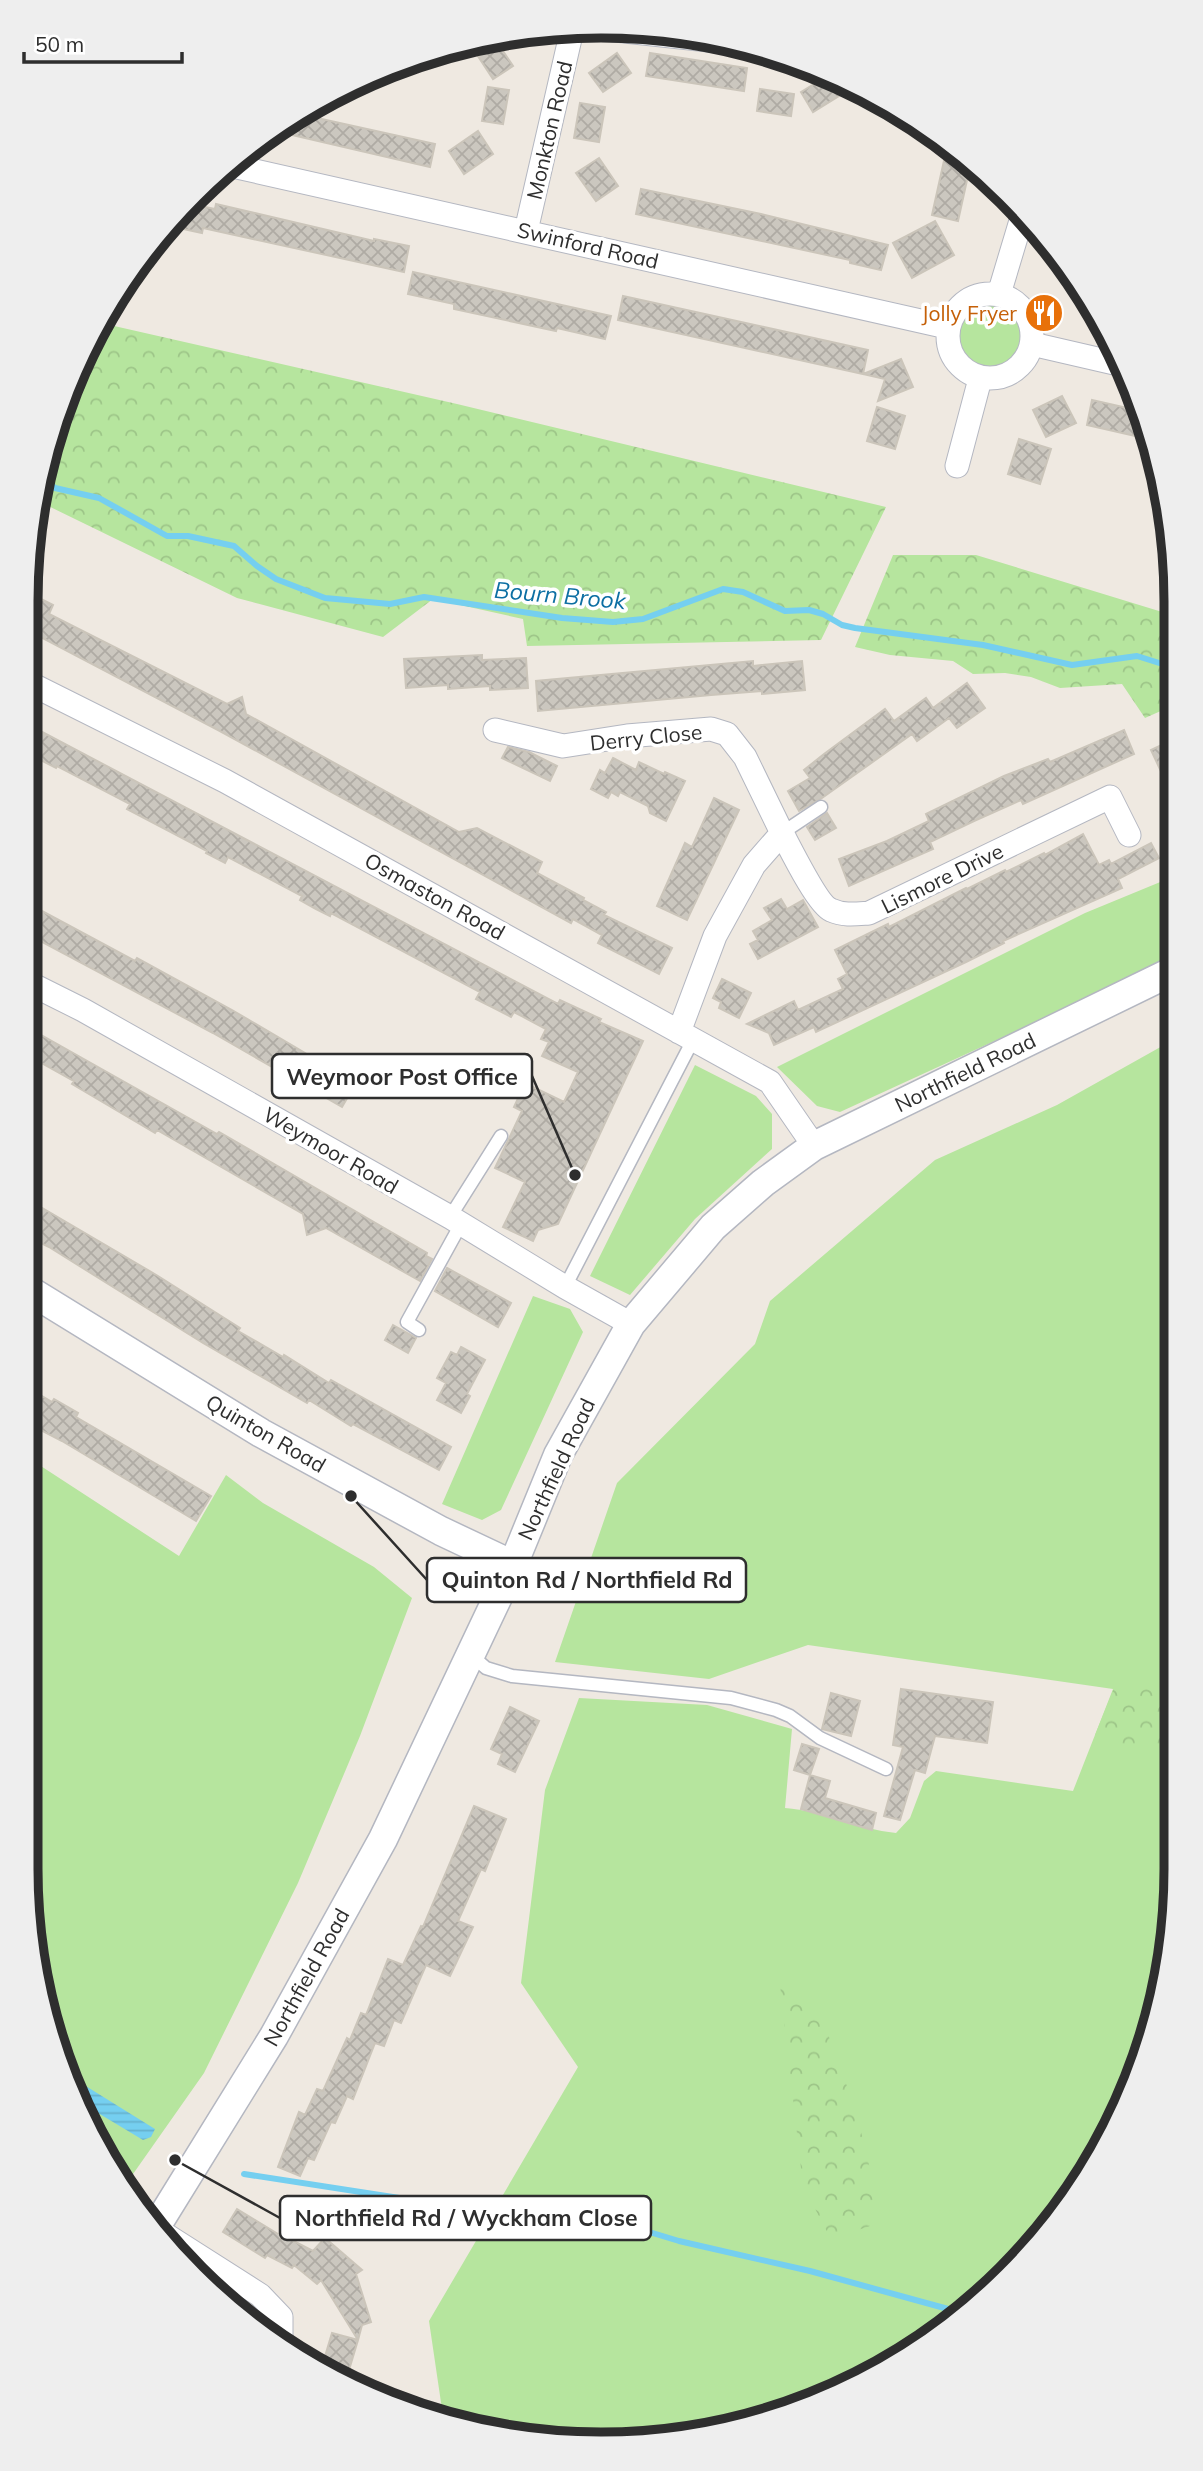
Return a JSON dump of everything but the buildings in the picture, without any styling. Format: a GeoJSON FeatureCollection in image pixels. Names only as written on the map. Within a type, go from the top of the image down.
{"type":"FeatureCollection","features":[{"type":"Feature","properties":{"kind":"street","name":"Monkton Road"},"geometry":{"type":"LineString","coordinates":[[526,231],[570,40]]}},
{"type":"Feature","properties":{"kind":"street","name":"Swinford Road"},"geometry":{"type":"LineString","coordinates":[[242,168],[947,327]]}},
{"type":"Feature","properties":{"kind":"street"},"geometry":{"type":"LineString","coordinates":[[999,294],[1020,224]]}},
{"type":"Feature","properties":{"kind":"street"},"geometry":{"type":"LineString","coordinates":[[982,294],[999,294],[1016,302],[1028,316],[1032,344],[1020,367],[1000,378],[980,379],[959,367],[949,352],[947,327],[962,303],[982,294]]}},
{"type":"Feature","properties":{"kind":"street"},"geometry":{"type":"LineString","coordinates":[[1032,344],[1111,362]]}},
{"type":"Feature","properties":{"kind":"street"},"geometry":{"type":"LineString","coordinates":[[957,466],[980,379]]}},
{"type":"Feature","properties":{"kind":"street","name":"Osmaston Road"},"geometry":{"type":"LineString","coordinates":[[38,688],[225,781],[770,1082],[814,1146]]}},
{"type":"Feature","properties":{"kind":"street","name":"Derry Close"},"geometry":{"type":"LineString","coordinates":[[495,730],[563,746],[627,736],[711,729],[727,734],[745,757],[782,833]]}},
{"type":"Feature","properties":{"kind":"street","name":"Lismore Drive"},"geometry":{"type":"LineString","coordinates":[[782,833],[803,872],[828,909],[848,915],[869,913],[1110,797],[1129,835]]}},
{"type":"Feature","properties":{"kind":"street"},"geometry":{"type":"LineString","coordinates":[[686,1036],[715,936],[754,865],[782,833]]}},
{"type":"Feature","properties":{"kind":"street","name":"Northfield Road"},"geometry":{"type":"LineString","coordinates":[[161,2219],[274,2036],[383,1839],[513,1565],[558,1455],[631,1324],[713,1227],[763,1183],[814,1146],[1164,975]]}},
{"type":"Feature","properties":{"kind":"street","name":"Weymoor Road"},"geometry":{"type":"LineString","coordinates":[[38,988],[83,1010],[456,1221],[631,1324]]}},
{"type":"Feature","properties":{"kind":"street","name":"Quinton Road"},"geometry":{"type":"LineString","coordinates":[[38,1296],[261,1433],[441,1531],[513,1565]]}},
{"type":"Feature","properties":{"kind":"street"},"geometry":{"type":"LineString","coordinates":[[183,2247],[260,2295],[281,2317],[281,2332]]}},
{"type":"Feature","properties":{"kind":"lane"},"geometry":{"type":"LineString","coordinates":[[782,833],[821,807]]}},
{"type":"Feature","properties":{"kind":"lane"},"geometry":{"type":"LineString","coordinates":[[565,1287],[686,1036]]}},
{"type":"Feature","properties":{"kind":"lane"},"geometry":{"type":"LineString","coordinates":[[419,1330],[407,1322],[501,1136]]}},
{"type":"Feature","properties":{"kind":"lane"},"geometry":{"type":"LineString","coordinates":[[471,1655],[485,1668],[512,1676],[731,1698],[776,1710],[790,1716],[820,1738],[886,1769]]}},
{"type":"Feature","properties":{"kind":"green space"},"geometry":{"type":"Polygon","coordinates":[[[990,295],[1006,298],[1019,307],[1028,320],[1031,336],[1028,352],[1019,365],[1006,374],[990,377],[974,374],[961,365],[952,352],[949,336],[952,320],[961,307],[974,298],[990,295]]]}},
{"type":"Feature","properties":{"kind":"green space"},"geometry":{"type":"Polygon","coordinates":[[[111,325],[457,404],[886,507],[821,640],[527,646],[523,619],[433,599],[383,637],[237,598],[47,505],[68,421],[81,386],[111,325]]]}},
{"type":"Feature","properties":{"kind":"green space"},"geometry":{"type":"Polygon","coordinates":[[[893,555],[976,555],[1164,613],[1164,710],[1145,718],[1122,684],[1060,688],[1031,677],[1005,673],[973,674],[953,661],[890,655],[855,647],[893,555]]]}},
{"type":"Feature","properties":{"kind":"green space"},"geometry":{"type":"Polygon","coordinates":[[[1164,880],[1164,963],[840,1112],[817,1106],[777,1067],[1085,913],[1164,880]]]}},
{"type":"Feature","properties":{"kind":"green space"},"geometry":{"type":"Polygon","coordinates":[[[1164,1045],[1163,1906],[1160,1943],[1145,2015],[1122,2085],[1106,2119],[1070,2182],[1025,2241],[1000,2268],[973,2293],[914,2338],[817,2390],[782,2403],[711,2422],[638,2431],[528,2428],[442,2409],[429,2321],[578,2067],[521,1983],[545,1790],[579,1698],[707,1705],[792,1729],[785,1808],[868,1828],[896,1833],[910,1818],[924,1781],[936,1771],[1073,1791],[1113,1689],[808,1645],[709,1679],[555,1662],[617,1483],[755,1344],[770,1301],[935,1160],[1057,1105],[1164,1045]]]}},
{"type":"Feature","properties":{"kind":"green space"},"geometry":{"type":"Polygon","coordinates":[[[695,1065],[756,1096],[772,1114],[772,1149],[695,1219],[630,1295],[590,1276],[695,1065]]]}},
{"type":"Feature","properties":{"kind":"green space"},"geometry":{"type":"Polygon","coordinates":[[[533,1296],[570,1309],[583,1332],[501,1510],[482,1520],[442,1504],[533,1296]]]}},
{"type":"Feature","properties":{"kind":"green space"},"geometry":{"type":"Polygon","coordinates":[[[38,1464],[179,1556],[226,1475],[263,1503],[374,1567],[412,1598],[360,1736],[298,1883],[204,2073],[130,2178],[81,2085],[58,2015],[43,1943],[38,1870],[38,1464]]]}},
{"type":"Feature","properties":{"kind":"green space"},"geometry":{"type":"Polygon","coordinates":[[[1164,1681],[1164,1757],[1095,1735],[1114,1688],[1164,1681]]]}},
{"type":"Feature","properties":{"kind":"green space"},"geometry":{"type":"Polygon","coordinates":[[[780,1985],[817,2004],[856,2111],[875,2190],[873,2225],[831,2239],[803,2186],[780,1985]]]}},
{"type":"Feature","properties":{"kind":"water"},"geometry":{"type":"Polygon","coordinates":[[[80,2082],[155,2129],[151,2137],[143,2140],[93,2110],[80,2082]]]}},
{"type":"Feature","properties":{"kind":"waterway","name":"Bourn Brook"},"geometry":{"type":"LineString","coordinates":[[51,485],[99,498],[167,536],[188,536],[234,546],[276,579],[325,598],[390,604],[424,597],[562,618],[613,622],[643,619],[723,589],[743,592],[785,611],[809,610],[823,614],[842,625],[855,628],[983,645],[1072,665],[1137,656],[1164,664]]}},
{"type":"Feature","properties":{"kind":"waterway"},"geometry":{"type":"LineString","coordinates":[[244,2174],[503,2214],[646,2231],[810,2271],[952,2310]]}},
{"type":"Feature","properties":{"kind":"place","name":"Jolly Fryer"},"geometry":{"type":"Point","coordinates":[1044,313]}},
{"type":"Feature","properties":{"kind":"place","name":"Weymoor Post Office"},"geometry":{"type":"Point","coordinates":[575,1175]}},
{"type":"Feature","properties":{"kind":"place","name":"Quinton Rd / Northfield Rd"},"geometry":{"type":"Point","coordinates":[351,1496]}},
{"type":"Feature","properties":{"kind":"place","name":"Northfield Rd / Wyckham Close"},"geometry":{"type":"Point","coordinates":[175,2160]}}]}
